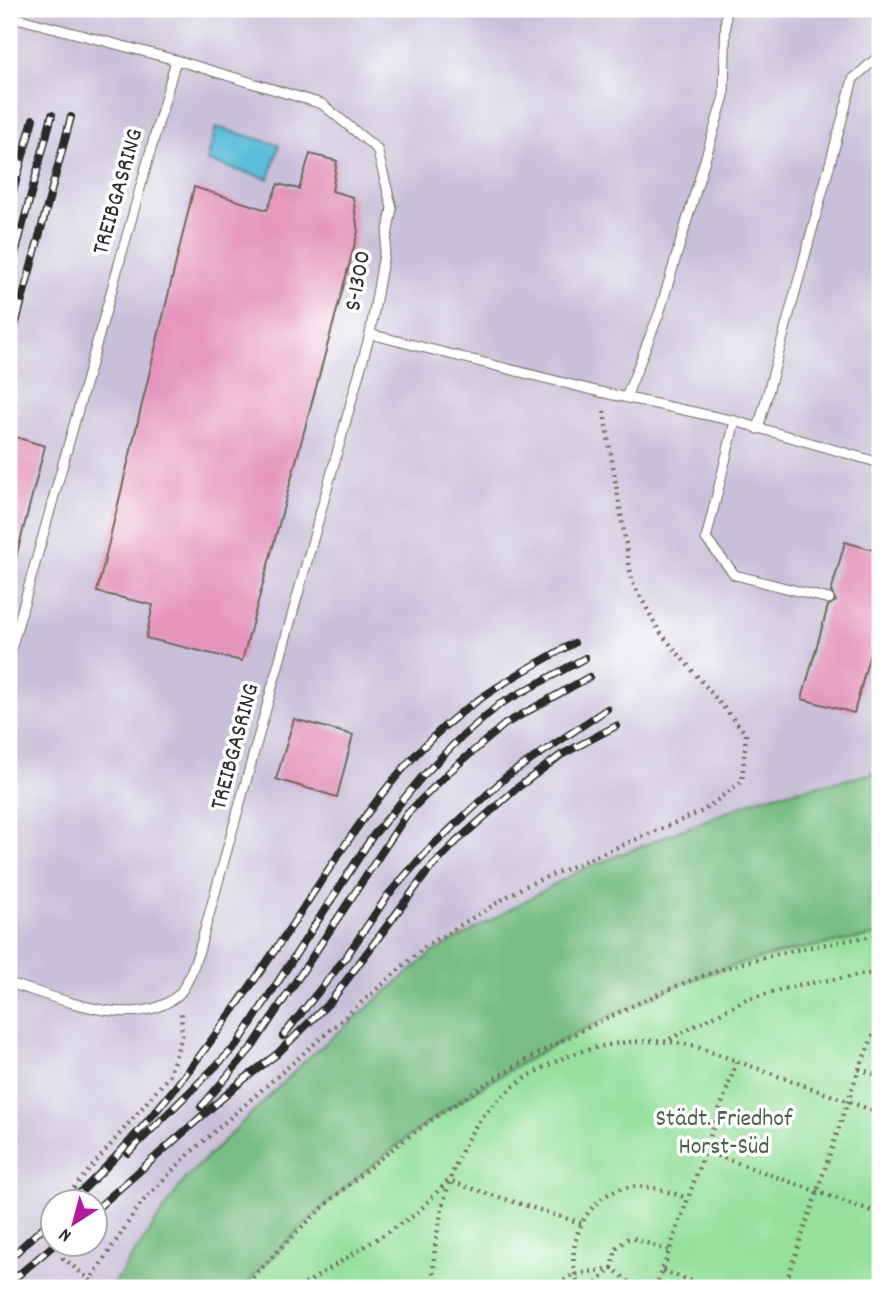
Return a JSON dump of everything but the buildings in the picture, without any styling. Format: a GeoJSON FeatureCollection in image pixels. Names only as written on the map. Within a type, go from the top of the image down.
{"type":"FeatureCollection","features":[{"type":"Feature","properties":{"kind":"lane"},"geometry":{"type":"LineString","coordinates":[[627,395],[660,311],[724,96],[726,9]]}},
{"type":"Feature","properties":{"kind":"lane","name":"S-1300"},"geometry":{"type":"LineString","coordinates":[[9,16],[176,60],[322,104],[377,149],[392,208],[370,334],[600,392],[627,395],[735,421],[880,463]]}},
{"type":"Feature","properties":{"kind":"lane"},"geometry":{"type":"LineString","coordinates":[[758,429],[853,79],[880,55]]}},
{"type":"Feature","properties":{"kind":"lane","name":"TREIBGASRING"},"geometry":{"type":"LineString","coordinates":[[9,657],[176,60]]}},
{"type":"Feature","properties":{"kind":"lane","name":"TREIBGASRING"},"geometry":{"type":"LineString","coordinates":[[180,994],[199,951],[370,334]]}},
{"type":"Feature","properties":{"kind":"lane"},"geometry":{"type":"LineString","coordinates":[[735,421],[706,539],[735,575],[829,599]]}},
{"type":"Feature","properties":{"kind":"lane"},"geometry":{"type":"LineString","coordinates":[[9,984],[120,1014],[153,1009],[180,994]]}},
{"type":"Feature","properties":{"kind":"path"},"geometry":{"type":"LineString","coordinates":[[85,1288],[141,1203],[191,1153],[426,946],[523,887],[703,811],[742,781],[746,734],[659,631],[632,581],[600,392]]}},
{"type":"Feature","properties":{"kind":"path"},"geometry":{"type":"LineString","coordinates":[[243,1288],[342,1188],[410,1135],[490,1080],[559,1041],[666,989],[749,961],[880,935]]}},
{"type":"Feature","properties":{"kind":"path"},"geometry":{"type":"LineString","coordinates":[[668,1040],[747,999],[799,985],[880,972]]}},
{"type":"Feature","properties":{"kind":"path"},"geometry":{"type":"LineString","coordinates":[[74,1188],[169,1076],[182,1036],[180,994]]}},
{"type":"Feature","properties":{"kind":"path"},"geometry":{"type":"LineString","coordinates":[[784,1288],[859,1069],[880,1020]]}},
{"type":"Feature","properties":{"kind":"path"},"geometry":{"type":"LineString","coordinates":[[435,1288],[436,1235],[448,1181],[474,1129],[508,1091],[551,1063],[593,1046],[668,1040],[737,1061],[880,1114]]}},
{"type":"Feature","properties":{"kind":"path"},"geometry":{"type":"LineString","coordinates":[[656,1288],[737,1061]]}},
{"type":"Feature","properties":{"kind":"path"},"geometry":{"type":"LineString","coordinates":[[859,1069],[880,1076]]}},
{"type":"Feature","properties":{"kind":"path"},"geometry":{"type":"LineString","coordinates":[[704,1150],[880,1214]]}},
{"type":"Feature","properties":{"kind":"path"},"geometry":{"type":"LineString","coordinates":[[448,1181],[581,1223]]}},
{"type":"Feature","properties":{"kind":"path"},"geometry":{"type":"LineString","coordinates":[[299,1288],[416,1214],[448,1181]]}},
{"type":"Feature","properties":{"kind":"path"},"geometry":{"type":"LineString","coordinates":[[580,1288],[573,1275],[581,1223],[596,1202],[615,1189],[642,1187],[687,1198]]}},
{"type":"Feature","properties":{"kind":"path"},"geometry":{"type":"LineString","coordinates":[[591,1288],[612,1268],[616,1249],[626,1239],[633,1238],[669,1251]]}},
{"type":"Feature","properties":{"kind":"path"},"geometry":{"type":"LineString","coordinates":[[63,1258],[90,1281]]}},
{"type":"Feature","properties":{"kind":"path"},"geometry":{"type":"LineString","coordinates":[[552,1288],[573,1275],[612,1268],[628,1281],[648,1288]]}},
{"type":"Feature","properties":{"kind":"path"},"geometry":{"type":"LineString","coordinates":[[663,1271],[712,1288]]}},
{"type":"Feature","properties":{"kind":"shaded area"},"geometry":{"type":"Polygon","coordinates":[[[9,9],[880,9],[880,772],[761,798],[577,872],[432,953],[185,1179],[111,1288],[9,1288],[9,9]]]}},
{"type":"Feature","properties":{"kind":"green space"},"geometry":{"type":"Polygon","coordinates":[[[880,772],[880,935],[782,953],[713,972],[677,986],[555,1044],[457,1102],[367,1169],[283,1246],[243,1288],[111,1288],[185,1179],[309,1057],[432,953],[577,872],[761,798],[880,772]]]}},
{"type":"Feature","properties":{"kind":"green space","name":"Städt. Friedhof Horst-Süd"},"geometry":{"type":"Polygon","coordinates":[[[880,935],[880,1288],[243,1288],[324,1206],[367,1170],[458,1103],[555,1044],[677,986],[713,972],[782,953],[880,935]]]}},
{"type":"Feature","properties":{"kind":"water"},"geometry":{"type":"Polygon","coordinates":[[[216,127],[279,145],[269,179],[207,161],[216,127]]]}},
{"type":"Feature","properties":{"kind":"railway"},"geometry":{"type":"LineString","coordinates":[[9,132],[14,111]]}},
{"type":"Feature","properties":{"kind":"railway"},"geometry":{"type":"LineString","coordinates":[[9,277],[52,115]]}},
{"type":"Feature","properties":{"kind":"railway"},"geometry":{"type":"LineString","coordinates":[[9,349],[71,117]]}},
{"type":"Feature","properties":{"kind":"railway"},"geometry":{"type":"LineString","coordinates":[[9,207],[33,119]]}},
{"type":"Feature","properties":{"kind":"railway"},"geometry":{"type":"LineString","coordinates":[[84,1188],[132,1139],[190,1069],[391,782],[430,740],[463,711],[517,675],[574,643]]}},
{"type":"Feature","properties":{"kind":"railway"},"geometry":{"type":"LineString","coordinates":[[128,1153],[237,1045],[372,837],[421,778],[457,741],[500,704],[585,658]]}},
{"type":"Feature","properties":{"kind":"railway"},"geometry":{"type":"LineString","coordinates":[[201,1107],[253,1046],[407,814],[449,772],[505,724],[589,677]]}},
{"type":"Feature","properties":{"kind":"railway"},"geometry":{"type":"LineString","coordinates":[[283,1036],[346,957],[388,895],[427,851],[507,776],[607,709]]}},
{"type":"Feature","properties":{"kind":"railway"},"geometry":{"type":"LineString","coordinates":[[108,1199],[243,1080],[277,1054],[331,1001],[428,871],[458,840],[517,788],[561,755],[616,726]]}},
{"type":"Feature","properties":{"kind":"railway"},"geometry":{"type":"LineString","coordinates":[[9,1259],[38,1232]]}},
{"type":"Feature","properties":{"kind":"railway"},"geometry":{"type":"LineString","coordinates":[[9,1283],[38,1258]]}}]}
